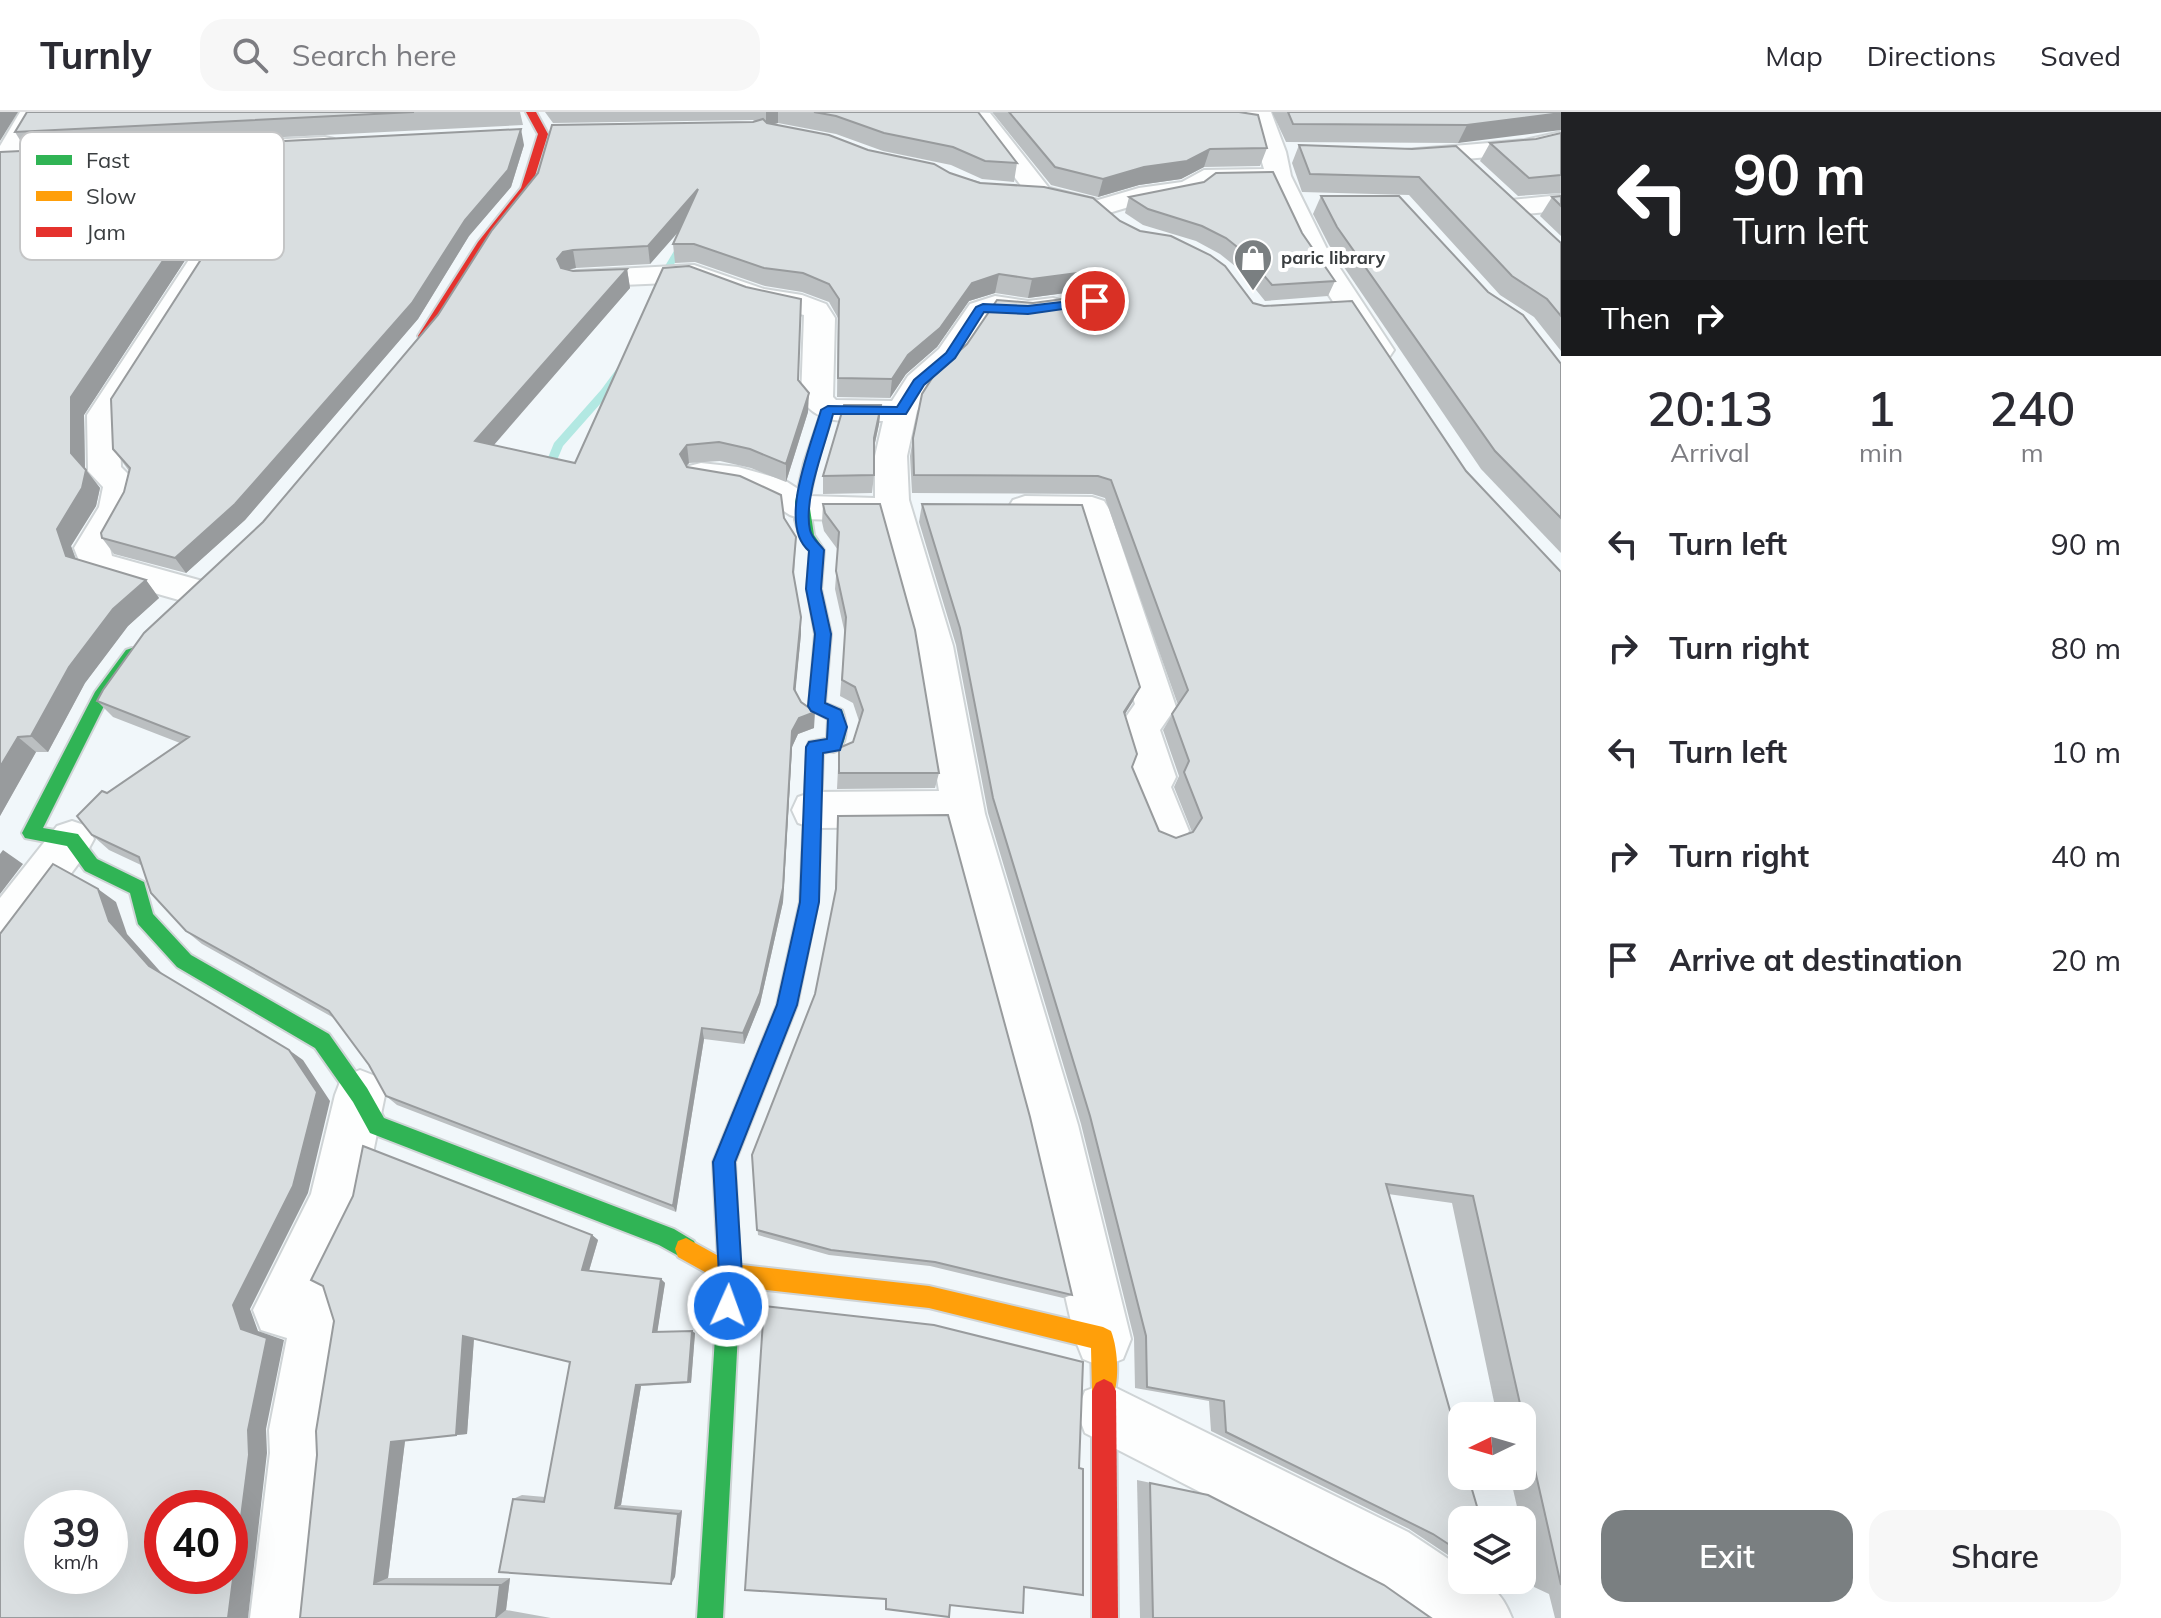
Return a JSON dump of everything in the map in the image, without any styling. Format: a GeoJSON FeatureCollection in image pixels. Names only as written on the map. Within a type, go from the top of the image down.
{"type":"FeatureCollection","features":[{"type":"Feature","properties":{"kind":"street"},"geometry":{"type":"LineString","coordinates":[[2,160],[32,112]]}},
{"type":"Feature","properties":{"kind":"street"},"geometry":{"type":"LineString","coordinates":[[973,112],[982,118],[1040,194]]}},
{"type":"Feature","properties":{"kind":"street"},"geometry":{"type":"LineString","coordinates":[[1253,119],[1286,171],[1312,247],[1399,379]]}},
{"type":"Feature","properties":{"kind":"street"},"geometry":{"type":"LineString","coordinates":[[1534,121],[1559,141]]}},
{"type":"Feature","properties":{"kind":"street"},"geometry":{"type":"LineString","coordinates":[[413,349],[432,326],[482,244],[526,189],[537,123]]}},
{"type":"Feature","properties":{"kind":"street"},"geometry":{"type":"LineString","coordinates":[[516,135],[537,123],[570,133]]}},
{"type":"Feature","properties":{"kind":"street"},"geometry":{"type":"LineString","coordinates":[[1377,156],[1453,153],[1559,141]]}},
{"type":"Feature","properties":{"kind":"street"},"geometry":{"type":"LineString","coordinates":[[284,146],[353,144]]}},
{"type":"Feature","properties":{"kind":"street"},"geometry":{"type":"LineString","coordinates":[[1453,153],[1535,232]]}},
{"type":"Feature","properties":{"kind":"street"},"geometry":{"type":"LineString","coordinates":[[1099,208],[1139,196],[1189,189],[1204,178],[1286,171],[1324,202]]}},
{"type":"Feature","properties":{"kind":"street"},"geometry":{"type":"LineString","coordinates":[[1494,191],[1561,203]]}},
{"type":"Feature","properties":{"kind":"street"},"geometry":{"type":"LineString","coordinates":[[1009,192],[1040,194],[1099,208],[1126,231]]}},
{"type":"Feature","properties":{"kind":"street"},"geometry":{"type":"LineString","coordinates":[[190,593],[97,564],[92,548],[116,507],[121,484],[105,471],[103,415],[202,260]]}},
{"type":"Feature","properties":{"kind":"street"},"geometry":{"type":"LineString","coordinates":[[577,279],[694,273],[758,297],[802,304],[816,310],[820,318],[817,399],[828,410],[901,411]]}},
{"type":"Feature","properties":{"kind":"street"},"geometry":{"type":"LineString","coordinates":[[1082,303],[1028,310],[995,305],[980,310],[950,355],[919,383],[901,411],[891,456],[915,510],[934,646],[963,809],[1052,1125],[1103,1339],[1106,1412],[1102,1564],[1105,1618]]}},
{"type":"Feature","properties":{"kind":"street"},"geometry":{"type":"LineString","coordinates":[[1319,309],[1351,307]]}},
{"type":"Feature","properties":{"kind":"street"},"geometry":{"type":"LineString","coordinates":[[710,1618],[730,1275],[724,1162],[787,1005],[809,902],[815,747],[834,745],[838,727],[836,715],[817,706],[823,634],[814,589],[817,550],[807,541],[802,529],[802,507],[828,410]]}},
{"type":"Feature","properties":{"kind":"street"},"geometry":{"type":"LineString","coordinates":[[701,474],[738,478],[772,488],[802,507],[915,510]]}},
{"type":"Feature","properties":{"kind":"street"},"geometry":{"type":"LineString","coordinates":[[987,508],[1092,509],[1156,707],[1139,727],[1155,777],[1147,781],[1167,831]]}},
{"type":"Feature","properties":{"kind":"street"},"geometry":{"type":"LineString","coordinates":[[0,933],[53,836],[101,696],[143,638]]}},
{"type":"Feature","properties":{"kind":"street"},"geometry":{"type":"LineString","coordinates":[[813,810],[963,809]]}},
{"type":"Feature","properties":{"kind":"street"},"geometry":{"type":"LineString","coordinates":[[53,836],[91,865],[138,888],[145,918],[184,961],[322,1041],[360,1095],[377,1126],[666,1237],[730,1275],[929,1297],[1103,1339]]}},
{"type":"Feature","properties":{"kind":"street"},"geometry":{"type":"LineString","coordinates":[[282,1618],[300,1453],[299,1430],[318,1323],[315,1311],[281,1310],[336,1201],[360,1095]]}},
{"type":"Feature","properties":{"kind":"street"},"geometry":{"type":"LineString","coordinates":[[1106,1412],[1386,1554],[1480,1618]]}},
{"type":"Feature","properties":{"kind":"building"},"geometry":{"type":"Polygon","coordinates":[[[27,112],[414,112],[15,132],[27,112]]]}},
{"type":"Feature","properties":{"kind":"building"},"geometry":{"type":"Polygon","coordinates":[[[814,112],[978,112],[1017,163],[985,161],[953,147],[884,133],[836,116],[814,112]]]}},
{"type":"Feature","properties":{"kind":"building"},"geometry":{"type":"Polygon","coordinates":[[[1009,112],[1239,112],[1258,115],[1267,148],[1210,149],[1187,161],[1144,167],[1103,179],[1055,167],[1009,112]]]}},
{"type":"Feature","properties":{"kind":"building"},"geometry":{"type":"Polygon","coordinates":[[[1288,112],[1561,113],[1467,125],[1293,124],[1288,112]]]}},
{"type":"Feature","properties":{"kind":"building"},"geometry":{"type":"Polygon","coordinates":[[[763,119],[767,123],[829,135],[868,150],[934,164],[980,183],[1044,187],[1093,198],[1120,221],[1140,231],[1171,236],[1210,255],[1225,266],[1253,303],[1264,306],[1352,301],[1466,471],[1561,572],[1561,1585],[1536,1474],[1536,1402],[1520,1402],[1473,1196],[1386,1184],[1448,1403],[1448,1490],[1472,1490],[1477,1506],[1448,1506],[1448,1544],[1226,1432],[1224,1401],[1147,1387],[1146,1336],[1090,1116],[993,798],[960,628],[922,504],[1082,505],[1140,687],[1124,712],[1137,754],[1132,767],[1159,831],[1176,838],[1193,832],[1202,818],[1184,772],[1189,761],[1172,714],[1188,690],[1111,480],[1098,476],[914,475],[913,438],[922,394],[936,372],[967,344],[997,300],[1033,303],[1101,294],[1111,291],[1117,284],[1111,274],[1100,270],[1032,279],[999,274],[972,283],[940,328],[908,355],[892,379],[838,378],[839,299],[829,284],[803,273],[764,268],[694,244],[673,244],[698,189],[648,246],[573,250],[563,252],[557,259],[561,268],[573,271],[627,269],[475,441],[575,463],[663,268],[689,266],[746,287],[801,299],[798,380],[809,393],[786,464],[750,449],[719,442],[687,445],[680,454],[687,467],[740,476],[781,495],[784,518],[796,537],[793,572],[801,617],[794,689],[801,702],[815,712],[799,718],[792,731],[783,888],[760,993],[743,1033],[702,1028],[673,1206],[386,1096],[369,1065],[329,1011],[186,931],[151,893],[139,857],[92,835],[77,816],[102,791],[107,793],[189,737],[97,701],[103,690],[144,633],[263,522],[438,315],[492,230],[538,173],[552,125],[753,122],[763,119]]]}},
{"type":"Feature","properties":{"kind":"building"},"geometry":{"type":"Polygon","coordinates":[[[521,129],[508,170],[465,220],[412,303],[235,504],[175,558],[102,538],[101,533],[124,492],[130,468],[113,449],[111,399],[201,260],[284,260],[284,141],[521,129]]]}},
{"type":"Feature","properties":{"kind":"building"},"geometry":{"type":"Polygon","coordinates":[[[1561,133],[1561,175],[1529,178],[1490,143],[1536,139],[1561,133]]]}},
{"type":"Feature","properties":{"kind":"building"},"geometry":{"type":"Polygon","coordinates":[[[1299,145],[1412,149],[1456,146],[1561,243],[1561,316],[1547,299],[1512,276],[1419,177],[1310,174],[1299,145]]]}},
{"type":"Feature","properties":{"kind":"building"},"geometry":{"type":"Polygon","coordinates":[[[20,151],[20,260],[163,260],[71,397],[71,453],[86,470],[82,488],[57,529],[66,556],[146,580],[113,609],[69,667],[31,736],[18,737],[0,767],[0,152],[20,151]]]}},
{"type":"Feature","properties":{"kind":"building"},"geometry":{"type":"Polygon","coordinates":[[[1273,172],[1302,233],[1335,281],[1272,285],[1246,254],[1226,238],[1202,226],[1148,209],[1129,197],[1204,182],[1216,173],[1273,172]]]}},
{"type":"Feature","properties":{"kind":"building"},"geometry":{"type":"Polygon","coordinates":[[[1321,196],[1399,196],[1488,292],[1523,315],[1561,364],[1561,518],[1495,451],[1337,227],[1321,196]]]}},
{"type":"Feature","properties":{"kind":"building"},"geometry":{"type":"Polygon","coordinates":[[[1561,196],[1561,206],[1552,197],[1561,196]]]}},
{"type":"Feature","properties":{"kind":"building"},"geometry":{"type":"Polygon","coordinates":[[[844,405],[881,405],[874,438],[874,475],[823,476],[844,405]]]}},
{"type":"Feature","properties":{"kind":"building"},"geometry":{"type":"Polygon","coordinates":[[[823,504],[880,504],[915,630],[939,773],[839,773],[839,748],[853,742],[863,710],[855,687],[842,680],[846,617],[836,571],[839,532],[825,513],[823,504]]]}},
{"type":"Feature","properties":{"kind":"building"},"geometry":{"type":"Polygon","coordinates":[[[948,815],[1030,1117],[1072,1295],[935,1262],[831,1250],[757,1230],[752,1155],[815,994],[836,889],[838,816],[948,815]]]}},
{"type":"Feature","properties":{"kind":"building"},"geometry":{"type":"Polygon","coordinates":[[[53,864],[98,889],[109,921],[149,966],[289,1050],[317,1092],[293,1186],[233,1305],[241,1329],[267,1338],[248,1430],[249,1455],[244,1490],[144,1490],[144,1594],[231,1594],[228,1618],[0,1618],[0,934],[53,864]]]}},
{"type":"Feature","properties":{"kind":"building"},"geometry":{"type":"Polygon","coordinates":[[[363,1146],[592,1235],[582,1270],[661,1279],[653,1332],[692,1331],[688,1382],[636,1385],[615,1508],[678,1514],[671,1584],[499,1572],[513,1499],[544,1502],[570,1362],[463,1336],[456,1435],[391,1442],[374,1584],[500,1585],[496,1618],[300,1618],[317,1455],[316,1431],[334,1321],[323,1286],[311,1280],[353,1196],[363,1146]]]}},
{"type":"Feature","properties":{"kind":"building"},"geometry":{"type":"Polygon","coordinates":[[[764,1306],[934,1325],[1083,1362],[1079,1468],[1083,1469],[1083,1595],[1024,1587],[1023,1613],[950,1605],[949,1617],[886,1609],[886,1599],[745,1590],[764,1306]]]}},
{"type":"Feature","properties":{"kind":"building"},"geometry":{"type":"Polygon","coordinates":[[[1150,1483],[1208,1495],[1384,1585],[1431,1618],[1153,1618],[1150,1483]]]}},
{"type":"Feature","properties":{"kind":"waterway"},"geometry":{"type":"LineString","coordinates":[[660,281],[684,241]]}},
{"type":"Feature","properties":{"kind":"waterway"},"geometry":{"type":"LineString","coordinates":[[546,475],[558,445],[621,369]]}},
{"type":"Feature","properties":{"kind":"traffic: fast"},"geometry":{"type":"LineString","coordinates":[[828,410],[805,483],[802,520],[807,537],[817,550],[814,589],[823,634],[817,706],[836,715],[838,727],[834,745],[830,745]]}},
{"type":"Feature","properties":{"kind":"traffic: fast"},"geometry":{"type":"LineString","coordinates":[[31,833],[101,696],[132,654]]}},
{"type":"Feature","properties":{"kind":"traffic: fast"},"geometry":{"type":"LineString","coordinates":[[43,835],[72,839],[91,865],[138,888],[145,918],[184,961],[322,1041],[360,1095],[377,1126],[666,1237],[686,1249]]}},
{"type":"Feature","properties":{"kind":"traffic: fast"},"geometry":{"type":"LineString","coordinates":[[710,1618],[730,1275],[727,1224]]}},
{"type":"Feature","properties":{"kind":"traffic: slow"},"geometry":{"type":"LineString","coordinates":[[727,1224],[724,1162],[787,1005],[809,902],[815,747],[830,745]]}},
{"type":"Feature","properties":{"kind":"traffic: slow"},"geometry":{"type":"LineString","coordinates":[[686,1249],[730,1275],[929,1297],[1103,1339],[1104,1391]]}},
{"type":"Feature","properties":{"kind":"traffic: jam"},"geometry":{"type":"LineString","coordinates":[[424,336],[482,244],[526,189],[543,134],[531,112]]}},
{"type":"Feature","properties":{"kind":"traffic: jam"},"geometry":{"type":"LineString","coordinates":[[1104,1391],[1105,1618]]}},
{"type":"Feature","properties":{"kind":"place","name":"paric library"},"geometry":{"type":"Point","coordinates":[1253,292]}},
{"type":"Feature","properties":{"kind":"route"},"geometry":{"type":"LineString","coordinates":[[728,1306],[730,1275],[724,1162],[787,1005],[809,902],[815,747],[834,745],[838,727],[836,715],[817,706],[823,634],[814,589],[817,550],[807,541],[802,529],[802,507],[828,410],[901,411],[919,383],[950,355],[980,310],[987,307],[995,305],[1028,310],[1095,301]]}}]}
